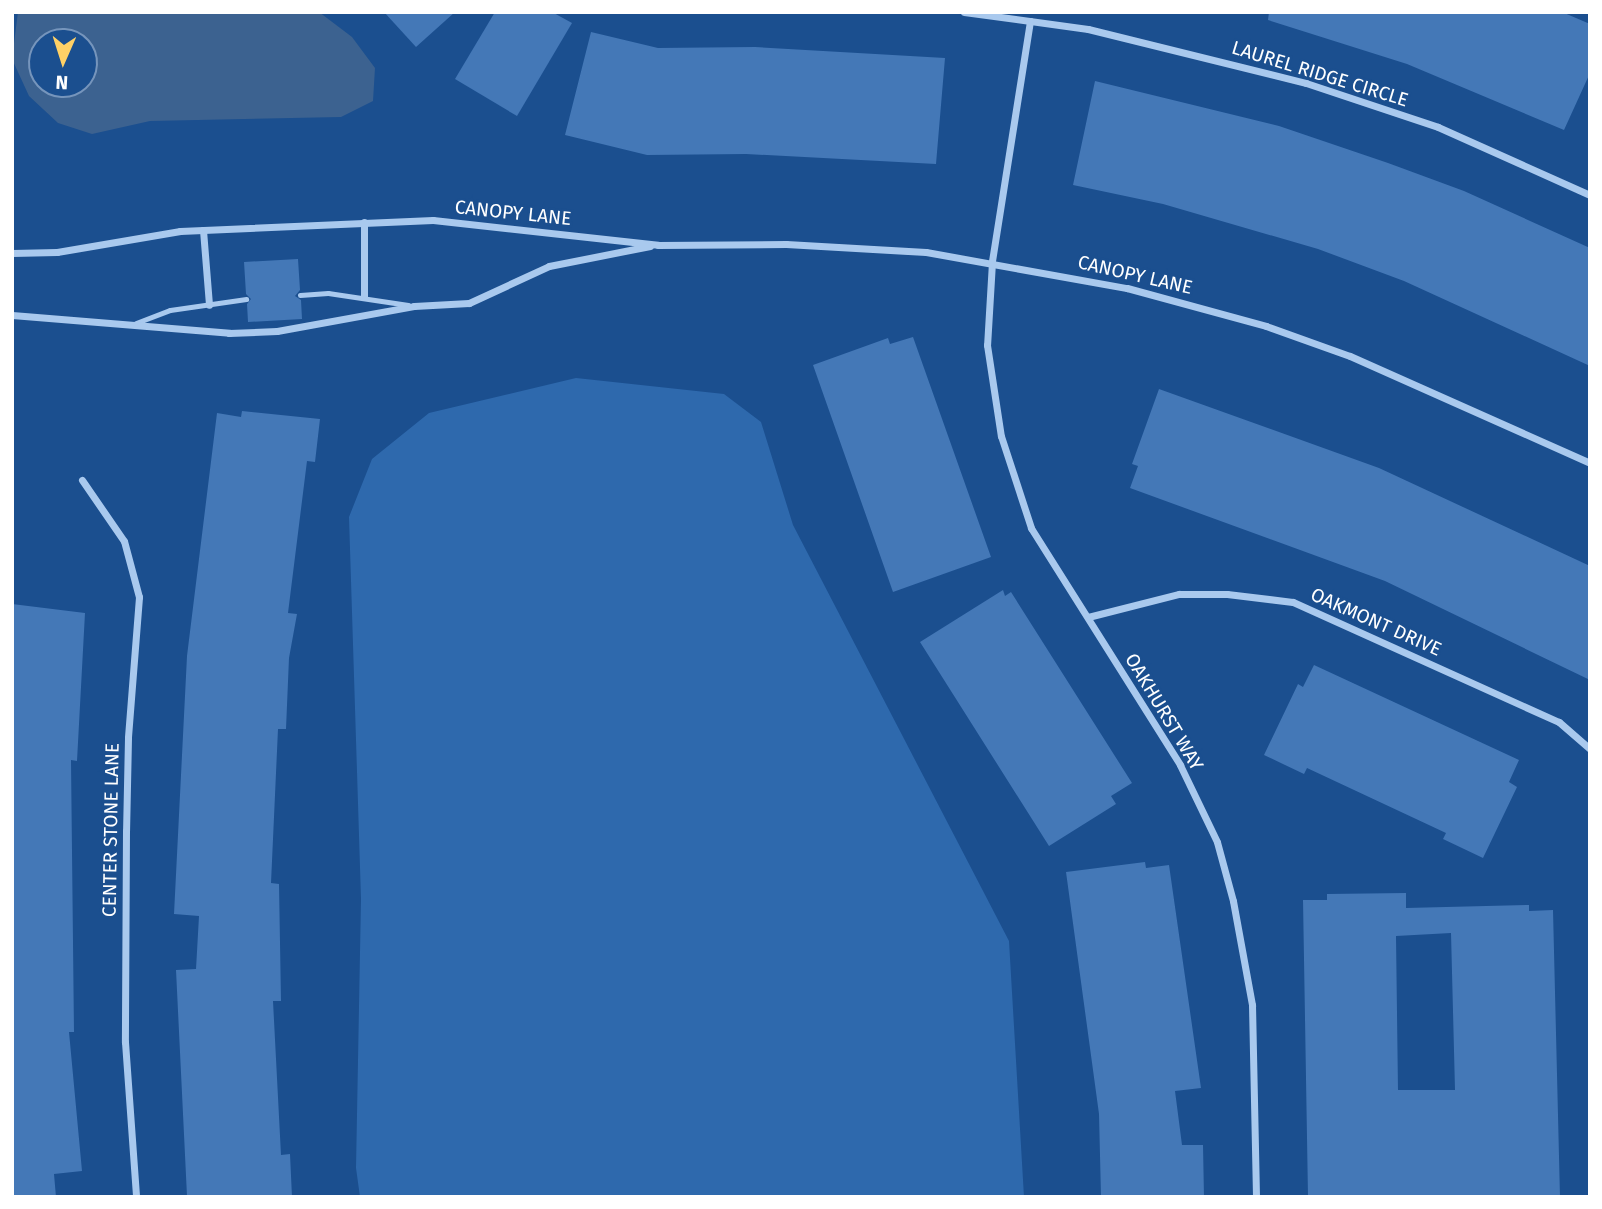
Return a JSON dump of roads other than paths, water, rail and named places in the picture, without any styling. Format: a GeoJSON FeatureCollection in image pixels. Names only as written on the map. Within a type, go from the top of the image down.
{"type":"FeatureCollection","features":[{"type":"Feature","properties":{"kind":"street","name":"LAUREL RIDGE CIRCLE"},"geometry":{"type":"LineString","coordinates":[[964,12],[1161,45],[1368,101],[1590,195]]}},
{"type":"Feature","properties":{"kind":"street"},"geometry":{"type":"LineString","coordinates":[[992,262],[1030,21]]}},
{"type":"Feature","properties":{"kind":"street","name":"CANOPY LANE"},"geometry":{"type":"LineString","coordinates":[[12,253],[57,252],[203,230],[433,220],[658,245],[844,246],[992,262],[1140,291],[1266,326],[1350,356],[1590,466]]}},
{"type":"Feature","properties":{"kind":"street"},"geometry":{"type":"LineString","coordinates":[[364,222],[364,297]]}},
{"type":"Feature","properties":{"kind":"street"},"geometry":{"type":"LineString","coordinates":[[203,230],[209,304]]}},
{"type":"Feature","properties":{"kind":"street","name":"CANOPY LANE"},"geometry":{"type":"LineString","coordinates":[[12,315],[77,324],[136,323],[229,334],[277,331],[414,306],[469,303],[549,266],[658,245]]}},
{"type":"Feature","properties":{"kind":"street","name":"OAKHURST WAY"},"geometry":{"type":"LineString","coordinates":[[992,262],[987,345],[1002,436],[1031,528],[1180,765],[1217,842],[1233,901],[1252,1005],[1256,1197]]}},
{"type":"Feature","properties":{"kind":"street","name":"CENTER STONE LANE"},"geometry":{"type":"LineString","coordinates":[[82,480],[124,541],[139,597],[128,738],[126,831],[125,1042],[136,1197]]}},
{"type":"Feature","properties":{"kind":"street","name":"OAKMONT DRIVE"},"geometry":{"type":"LineString","coordinates":[[1088,617],[1179,594],[1227,594],[1293,602],[1559,722],[1590,749]]}},
{"type":"Feature","properties":{"kind":"lane","name":"CANOPY LANE"},"geometry":{"type":"LineString","coordinates":[[300,295],[364,297],[414,306]]}},
{"type":"Feature","properties":{"kind":"lane","name":"CANOPY LANE"},"geometry":{"type":"LineString","coordinates":[[136,323],[170,310],[246,299]]}}]}
